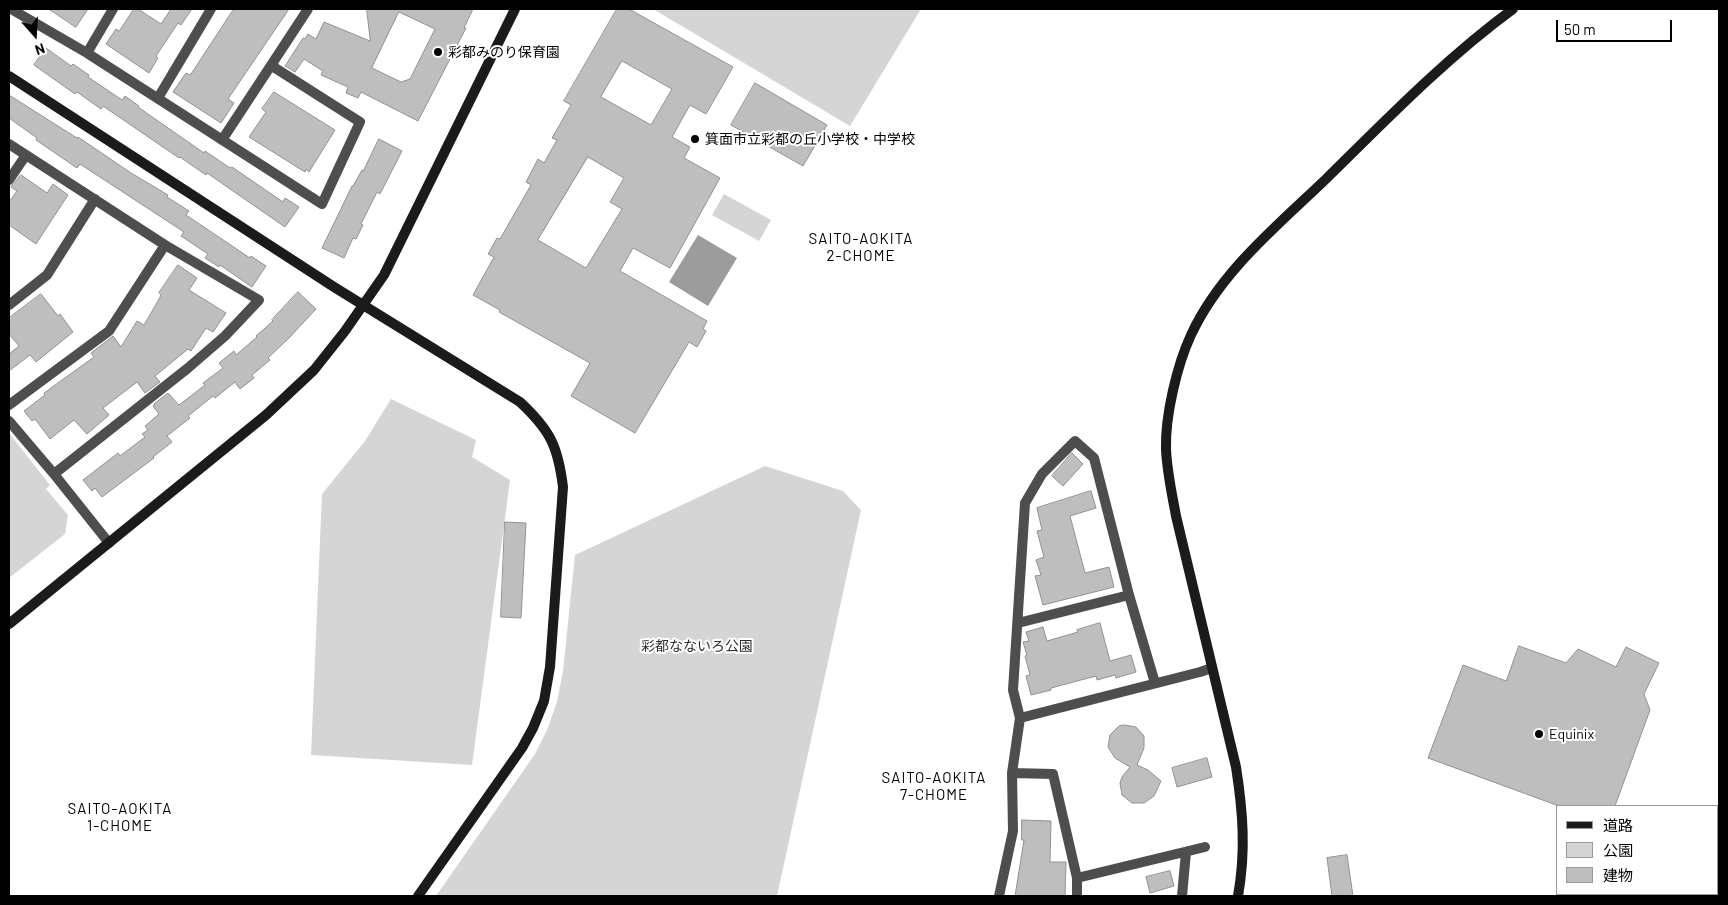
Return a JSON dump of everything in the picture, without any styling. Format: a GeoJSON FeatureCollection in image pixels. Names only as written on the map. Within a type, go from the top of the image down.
{"type":"FeatureCollection","features":[{"type":"Feature","properties":{"kind":"street"},"geometry":{"type":"LineString","coordinates":[[87,54],[113,9]]}},
{"type":"Feature","properties":{"kind":"street"},"geometry":{"type":"LineString","coordinates":[[158,98],[211,9]]}},
{"type":"Feature","properties":{"kind":"street"},"geometry":{"type":"LineString","coordinates":[[222,140],[308,9]]}},
{"type":"Feature","properties":{"kind":"street"},"geometry":{"type":"LineString","coordinates":[[9,624],[266,415],[314,370],[345,331],[384,275],[515,9]]}},
{"type":"Feature","properties":{"kind":"street"},"geometry":{"type":"LineString","coordinates":[[1238,896],[1244,858],[1242,809],[1236,767],[1169,480],[1166,447],[1169,415],[1177,373],[1191,335],[1212,298],[1245,257],[1416,91],[1455,55],[1513,9]]}},
{"type":"Feature","properties":{"kind":"street"},"geometry":{"type":"LineString","coordinates":[[12,12],[87,54],[322,204],[360,122],[272,66]]}},
{"type":"Feature","properties":{"kind":"street"},"geometry":{"type":"LineString","coordinates":[[9,76],[334,287],[520,402],[540,420],[553,444],[560,463],[563,486],[550,667],[544,701],[522,748],[418,896]]}},
{"type":"Feature","properties":{"kind":"street"},"geometry":{"type":"LineString","coordinates":[[9,144],[165,245],[259,300],[225,336],[188,368],[54,474]]}},
{"type":"Feature","properties":{"kind":"street"},"geometry":{"type":"LineString","coordinates":[[9,180],[26,155]]}},
{"type":"Feature","properties":{"kind":"street"},"geometry":{"type":"LineString","coordinates":[[9,305],[47,274],[95,199]]}},
{"type":"Feature","properties":{"kind":"street"},"geometry":{"type":"LineString","coordinates":[[9,405],[109,330],[165,245]]}},
{"type":"Feature","properties":{"kind":"street"},"geometry":{"type":"LineString","coordinates":[[9,421],[109,542]]}},
{"type":"Feature","properties":{"kind":"street"},"geometry":{"type":"LineString","coordinates":[[999,896],[1013,831],[1012,773],[1020,718],[1013,690],[1025,503],[1042,474],[1075,441],[1094,458],[1129,595],[1155,683]]}},
{"type":"Feature","properties":{"kind":"street"},"geometry":{"type":"LineString","coordinates":[[1018,623],[1129,595]]}},
{"type":"Feature","properties":{"kind":"street"},"geometry":{"type":"LineString","coordinates":[[1020,718],[1212,668]]}},
{"type":"Feature","properties":{"kind":"street"},"geometry":{"type":"LineString","coordinates":[[1012,773],[1053,774],[1078,878],[1077,896]]}},
{"type":"Feature","properties":{"kind":"street"},"geometry":{"type":"LineString","coordinates":[[1078,878],[1186,852],[1192,848],[1205,847]]}},
{"type":"Feature","properties":{"kind":"street"},"geometry":{"type":"LineString","coordinates":[[1182,896],[1186,852]]}},
{"type":"Feature","properties":{"kind":"green space"},"geometry":{"type":"Polygon","coordinates":[[[653,9],[921,9],[850,126],[653,9]]]}},
{"type":"Feature","properties":{"kind":"green space"},"geometry":{"type":"Polygon","coordinates":[[[724,194],[771,220],[759,241],[712,215],[724,194]]]}},
{"type":"Feature","properties":{"kind":"green space"},"geometry":{"type":"Polygon","coordinates":[[[391,399],[476,440],[472,457],[510,480],[472,765],[311,755],[322,494],[365,441],[391,399]]]}},
{"type":"Feature","properties":{"kind":"green space"},"geometry":{"type":"Polygon","coordinates":[[[9,433],[50,485],[46,489],[68,515],[65,534],[9,578],[9,433]]]}},
{"type":"Feature","properties":{"kind":"green space","name":"彩都なないろ公園"},"geometry":{"type":"Polygon","coordinates":[[[765,466],[843,491],[861,510],[777,896],[436,896],[535,754],[547,730],[557,702],[563,671],[575,555],[765,466]]]}},
{"type":"Feature","properties":{"kind":"shaded area"},"geometry":{"type":"Polygon","coordinates":[[[698,235],[737,258],[708,306],[669,282],[698,235]]]}},
{"type":"Feature","properties":{"kind":"building"},"geometry":{"type":"Polygon","coordinates":[[[49,9],[88,9],[76,27],[49,9]]]}},
{"type":"Feature","properties":{"kind":"building"},"geometry":{"type":"Polygon","coordinates":[[[134,9],[138,9],[161,24],[171,9],[192,9],[181,25],[178,23],[156,56],[158,58],[149,73],[106,44],[116,29],[119,31],[134,9]]]}},
{"type":"Feature","properties":{"kind":"building"},"geometry":{"type":"Polygon","coordinates":[[[234,9],[289,9],[228,99],[234,103],[221,123],[173,92],[186,73],[190,75],[234,9]]]}},
{"type":"Feature","properties":{"kind":"building"},"geometry":{"type":"Polygon","coordinates":[[[367,9],[473,9],[464,28],[466,28],[418,121],[361,92],[358,98],[346,93],[348,87],[321,75],[323,71],[304,59],[295,72],[285,66],[303,38],[305,39],[308,34],[316,39],[324,22],[370,41],[367,9]],[[399,12],[372,68],[401,82],[410,79],[435,29],[399,12]]]}},
{"type":"Feature","properties":{"kind":"building"},"geometry":{"type":"Polygon","coordinates":[[[617,9],[629,9],[733,67],[706,114],[690,105],[672,137],[690,147],[684,158],[720,178],[670,268],[633,248],[620,271],[707,321],[703,329],[706,331],[697,347],[689,342],[635,433],[571,396],[590,363],[499,312],[500,310],[473,295],[494,257],[488,254],[497,238],[500,239],[531,185],[526,182],[538,159],[544,163],[557,140],[552,138],[571,105],[564,101],[617,9]],[[622,61],[601,97],[651,125],[672,89],[622,61]],[[588,157],[538,240],[586,268],[622,209],[610,202],[624,178],[588,157]]]}},
{"type":"Feature","properties":{"kind":"building"},"geometry":{"type":"Polygon","coordinates":[[[46,48],[71,66],[73,64],[89,75],[88,77],[122,100],[125,96],[204,153],[205,151],[230,168],[232,167],[283,202],[285,198],[299,207],[285,227],[207,173],[206,175],[179,158],[103,106],[101,109],[77,92],[75,94],[34,65],[46,48]]]}},
{"type":"Feature","properties":{"kind":"building"},"geometry":{"type":"Polygon","coordinates":[[[755,83],[827,125],[803,166],[731,125],[755,83]]]}},
{"type":"Feature","properties":{"kind":"building"},"geometry":{"type":"Polygon","coordinates":[[[274,92],[335,130],[309,172],[306,169],[305,172],[249,137],[266,112],[262,109],[274,92]]]}},
{"type":"Feature","properties":{"kind":"building"},"geometry":{"type":"Polygon","coordinates":[[[9,95],[168,195],[167,197],[189,211],[186,215],[250,258],[251,256],[266,266],[252,287],[220,265],[219,267],[205,258],[208,254],[181,236],[184,232],[80,164],[77,168],[36,140],[37,138],[9,118],[9,95]]]}},
{"type":"Feature","properties":{"kind":"building"},"geometry":{"type":"Polygon","coordinates":[[[379,139],[402,151],[380,194],[377,192],[361,224],[363,225],[356,239],[353,238],[344,258],[322,248],[352,186],[363,171],[379,139]]]}},
{"type":"Feature","properties":{"kind":"building"},"geometry":{"type":"Polygon","coordinates":[[[21,175],[47,193],[53,184],[68,195],[36,244],[9,225],[9,202],[17,191],[11,187],[21,175]]]}},
{"type":"Feature","properties":{"kind":"building"},"geometry":{"type":"Polygon","coordinates":[[[178,265],[197,278],[189,290],[226,313],[213,332],[206,328],[191,351],[188,349],[155,376],[160,382],[145,393],[137,382],[103,408],[109,415],[87,434],[74,420],[50,439],[35,419],[32,421],[24,411],[45,395],[44,393],[94,357],[91,353],[113,336],[121,347],[137,321],[144,325],[161,295],[159,293],[178,265]]]}},
{"type":"Feature","properties":{"kind":"building"},"geometry":{"type":"Polygon","coordinates":[[[298,292],[316,309],[268,358],[270,360],[252,375],[254,378],[240,389],[235,382],[215,398],[213,396],[188,416],[190,418],[167,436],[172,442],[102,497],[95,488],[92,491],[83,480],[118,453],[120,456],[145,437],[142,434],[148,430],[145,426],[159,414],[153,406],[154,404],[168,393],[179,405],[205,385],[203,383],[223,368],[219,363],[234,351],[236,355],[257,337],[298,292]]]}},
{"type":"Feature","properties":{"kind":"building"},"geometry":{"type":"Polygon","coordinates":[[[41,294],[58,316],[60,314],[73,332],[36,362],[30,355],[9,371],[9,354],[19,346],[9,334],[9,318],[41,294]]]}},
{"type":"Feature","properties":{"kind":"building"},"geometry":{"type":"Polygon","coordinates":[[[1072,453],[1083,464],[1063,486],[1052,476],[1072,453]]]}},
{"type":"Feature","properties":{"kind":"building"},"geometry":{"type":"Polygon","coordinates":[[[1091,491],[1096,508],[1070,516],[1085,573],[1109,567],[1114,587],[1043,605],[1035,576],[1041,575],[1036,560],[1044,557],[1037,531],[1042,530],[1037,508],[1091,491]]]}},
{"type":"Feature","properties":{"kind":"building"},"geometry":{"type":"Polygon","coordinates":[[[505,522],[526,523],[521,618],[501,617],[505,522]]]}},
{"type":"Feature","properties":{"kind":"building"},"geometry":{"type":"Polygon","coordinates":[[[1100,623],[1110,661],[1131,655],[1136,672],[1116,678],[1115,675],[1097,680],[1096,676],[1031,695],[1026,676],[1030,675],[1023,642],[1029,641],[1026,632],[1043,627],[1047,641],[1100,623]]]}},
{"type":"Feature","properties":{"kind":"building","name":"Equinix"},"geometry":{"type":"Polygon","coordinates":[[[1519,646],[1566,663],[1578,649],[1616,667],[1626,647],[1659,663],[1644,694],[1650,710],[1615,805],[1556,805],[1428,758],[1463,665],[1506,681],[1519,646]]]}},
{"type":"Feature","properties":{"kind":"building"},"geometry":{"type":"Polygon","coordinates":[[[1119,726],[1136,727],[1144,736],[1144,748],[1137,765],[1148,770],[1161,781],[1154,796],[1144,803],[1132,803],[1122,795],[1120,783],[1130,767],[1115,758],[1108,747],[1110,735],[1119,726]]]}},
{"type":"Feature","properties":{"kind":"building"},"geometry":{"type":"Polygon","coordinates":[[[1207,758],[1212,777],[1177,787],[1172,768],[1207,758]]]}},
{"type":"Feature","properties":{"kind":"building"},"geometry":{"type":"Polygon","coordinates":[[[1022,820],[1051,821],[1050,862],[1066,862],[1065,896],[1015,896],[1024,840],[1022,840],[1022,820]]]}},
{"type":"Feature","properties":{"kind":"building"},"geometry":{"type":"Polygon","coordinates":[[[1347,855],[1353,896],[1332,896],[1327,858],[1347,855]]]}},
{"type":"Feature","properties":{"kind":"building"},"geometry":{"type":"Polygon","coordinates":[[[1170,871],[1174,886],[1150,893],[1146,877],[1170,871]]]}},
{"type":"Feature","properties":{"kind":"place","name":"彩都みのり保育園"},"geometry":{"type":"Point","coordinates":[438,52]}},
{"type":"Feature","properties":{"kind":"place","name":"箕面市立彩都の丘小学校・中学校"},"geometry":{"type":"Point","coordinates":[695,139]}},
{"type":"Feature","properties":{"kind":"place","name":"Equinix"},"geometry":{"type":"Point","coordinates":[1539,734]}},
{"type":"Feature","properties":{"kind":"district","name":"SAITO-AOKITA 2-CHOME"},"geometry":{"type":"Point","coordinates":[861,248]}},
{"type":"Feature","properties":{"kind":"district","name":"SAITO-AOKITA 7-CHOME"},"geometry":{"type":"Point","coordinates":[934,786]}},
{"type":"Feature","properties":{"kind":"district","name":"SAITO-AOKITA 1-CHOME"},"geometry":{"type":"Point","coordinates":[120,818]}}]}
